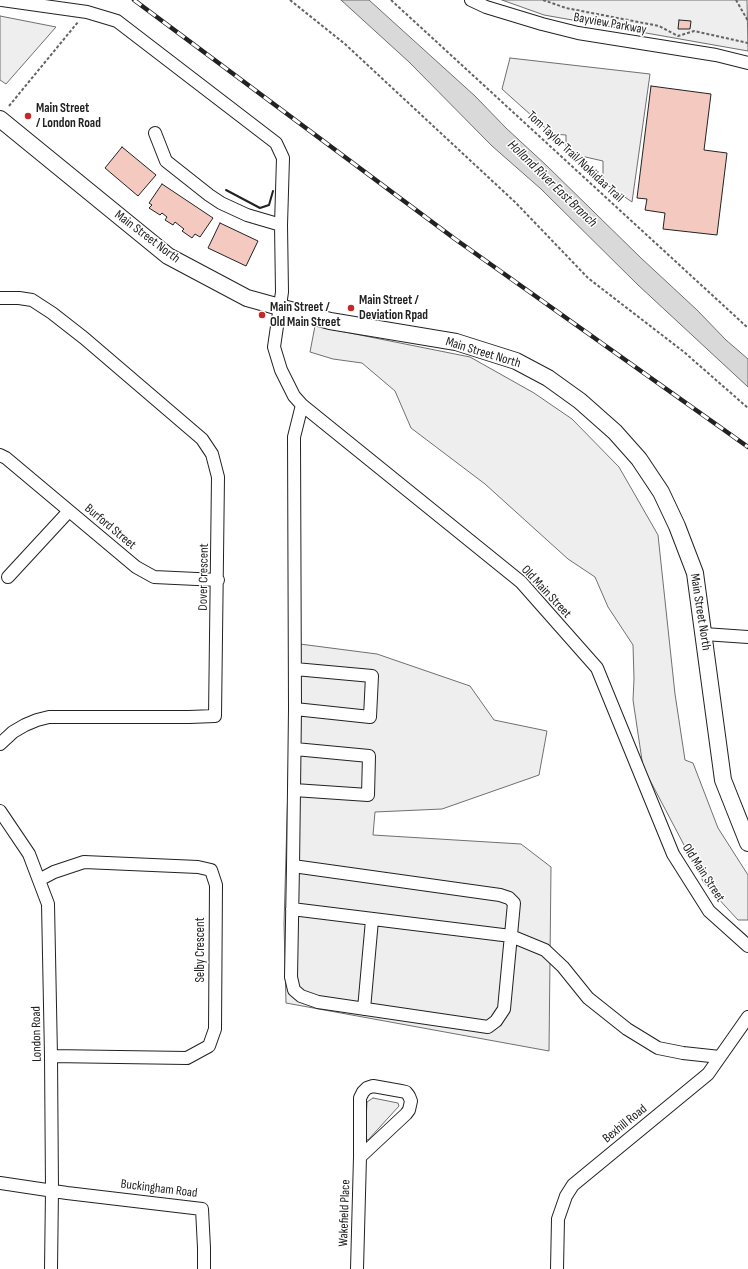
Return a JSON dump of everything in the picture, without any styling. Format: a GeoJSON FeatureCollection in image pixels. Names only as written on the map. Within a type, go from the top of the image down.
{"type":"FeatureCollection","features":[{"type":"Feature","properties":{"kind":"main road","name":"Main Street North"},"geometry":{"type":"LineString","coordinates":[[4,113],[168,256],[247,298],[330,321],[464,344],[516,361],[548,378],[580,401],[615,432],[639,459],[661,492],[677,526],[695,573],[723,780],[748,843]]}},
{"type":"Feature","properties":{"kind":"street","name":"Old Main Street"},"geometry":{"type":"LineString","coordinates":[[2,0],[87,12],[117,21],[276,143],[283,158],[281,225],[282,292],[274,347],[281,370],[294,396],[302,406],[521,582],[597,668],[673,854],[709,911],[748,946]]}},
{"type":"Feature","properties":{"kind":"street","name":"Bayview Parkway"},"geometry":{"type":"LineString","coordinates":[[471,0],[486,7],[578,33],[716,55],[748,63]]}},
{"type":"Feature","properties":{"kind":"street"},"geometry":{"type":"LineString","coordinates":[[155,133],[166,161],[209,195],[221,203],[248,215],[281,225]]}},
{"type":"Feature","properties":{"kind":"street","name":"Dover Crescent"},"geometry":{"type":"LineString","coordinates":[[0,298],[19,298],[34,295],[52,313],[84,338],[202,439],[212,454],[218,477],[218,580],[215,716],[48,717],[25,725],[13,732],[0,744]]}},
{"type":"Feature","properties":{"kind":"street"},"geometry":{"type":"LineString","coordinates":[[293,866],[509,898],[514,903],[504,1009],[496,1021],[488,1027],[318,1002],[301,996],[294,990],[291,976],[296,670],[294,437],[302,406]]}},
{"type":"Feature","properties":{"kind":"street","name":"Burford Street"},"geometry":{"type":"LineString","coordinates":[[0,455],[6,458],[136,567],[154,577],[218,580]]}},
{"type":"Feature","properties":{"kind":"street"},"geometry":{"type":"LineString","coordinates":[[8,577],[69,511]]}},
{"type":"Feature","properties":{"kind":"street"},"geometry":{"type":"LineString","coordinates":[[704,634],[748,637]]}},
{"type":"Feature","properties":{"kind":"street"},"geometry":{"type":"LineString","coordinates":[[295,709],[370,717],[372,676],[296,670]]}},
{"type":"Feature","properties":{"kind":"street"},"geometry":{"type":"LineString","coordinates":[[294,790],[368,795],[369,756],[295,749]]}},
{"type":"Feature","properties":{"kind":"street","name":"London Road"},"geometry":{"type":"LineString","coordinates":[[0,811],[29,854],[48,904],[52,1190],[50,1269]]}},
{"type":"Feature","properties":{"kind":"street","name":"Selby Crescent"},"geometry":{"type":"LineString","coordinates":[[39,880],[54,872],[84,862],[198,867],[211,870],[216,885],[215,1029],[209,1046],[186,1058],[51,1056]]}},
{"type":"Feature","properties":{"kind":"street"},"geometry":{"type":"LineString","coordinates":[[292,909],[511,936],[545,950],[563,967],[588,998],[628,1029],[658,1048],[682,1053],[720,1057]]}},
{"type":"Feature","properties":{"kind":"street"},"geometry":{"type":"LineString","coordinates":[[364,1009],[372,920]]}},
{"type":"Feature","properties":{"kind":"street","name":"Bexhill Road"},"geometry":{"type":"LineString","coordinates":[[557,1269],[558,1219],[566,1196],[573,1185],[708,1074],[748,1017]]}},
{"type":"Feature","properties":{"kind":"street","name":"Wakefield Place"},"geometry":{"type":"LineString","coordinates":[[357,1269],[360,1098],[367,1088],[373,1086],[406,1092],[411,1101],[406,1114],[360,1157]]}},
{"type":"Feature","properties":{"kind":"street"},"geometry":{"type":"LineString","coordinates":[[0,1182],[52,1190]]}},
{"type":"Feature","properties":{"kind":"street","name":"Buckingham Road"},"geometry":{"type":"LineString","coordinates":[[52,1190],[202,1209],[204,1269]]}},
{"type":"Feature","properties":{"kind":"path"},"geometry":{"type":"LineString","coordinates":[[290,0],[357,54],[516,203],[588,278],[684,352],[748,408]]}},
{"type":"Feature","properties":{"kind":"path","name":"Tom Taylor Trail/Nokiidaa Trail"},"geometry":{"type":"LineString","coordinates":[[391,0],[748,328]]}},
{"type":"Feature","properties":{"kind":"path"},"geometry":{"type":"LineString","coordinates":[[543,0],[566,8],[659,26],[678,36],[694,31],[748,43]]}},
{"type":"Feature","properties":{"kind":"path"},"geometry":{"type":"LineString","coordinates":[[736,0],[748,21]]}},
{"type":"Feature","properties":{"kind":"path"},"geometry":{"type":"LineString","coordinates":[[4,113],[87,12]]}},
{"type":"Feature","properties":{"kind":"shaded area"},"geometry":{"type":"Polygon","coordinates":[[[502,0],[747,0],[748,51],[544,15],[502,0]]]}},
{"type":"Feature","properties":{"kind":"shaded area"},"geometry":{"type":"Polygon","coordinates":[[[0,16],[56,27],[6,84],[0,80],[0,16]]]}},
{"type":"Feature","properties":{"kind":"shaded area"},"geometry":{"type":"Polygon","coordinates":[[[510,58],[650,74],[632,202],[603,182],[603,161],[581,156],[579,159],[566,151],[566,135],[552,134],[502,89],[510,58]]]}},
{"type":"Feature","properties":{"kind":"shaded area"},"geometry":{"type":"Polygon","coordinates":[[[315,326],[470,357],[534,393],[572,419],[619,467],[658,535],[675,694],[685,760],[693,763],[718,828],[748,875],[748,920],[738,920],[704,883],[643,767],[633,700],[633,645],[608,607],[595,577],[568,559],[485,484],[411,428],[395,391],[362,363],[333,359],[310,352],[315,326]]]}},
{"type":"Feature","properties":{"kind":"shaded area"},"geometry":{"type":"Polygon","coordinates":[[[292,643],[377,654],[470,686],[494,720],[547,731],[539,775],[442,809],[375,812],[373,835],[521,844],[551,867],[549,1051],[286,1003],[284,924],[292,643]]]}},
{"type":"Feature","properties":{"kind":"shaded area"},"geometry":{"type":"Polygon","coordinates":[[[373,1098],[398,1103],[399,1106],[368,1140],[365,1138],[367,1102],[373,1098]]]}},
{"type":"Feature","properties":{"kind":"water","name":"Holland River East Branch"},"geometry":{"type":"Polygon","coordinates":[[[341,0],[369,0],[475,96],[506,128],[697,310],[726,340],[748,359],[748,387],[638,285],[541,189],[492,146],[409,62],[341,0]]]}},
{"type":"Feature","properties":{"kind":"building"},"geometry":{"type":"Polygon","coordinates":[[[679,20],[691,21],[690,29],[678,29],[679,20]]]}},
{"type":"Feature","properties":{"kind":"building"},"geometry":{"type":"Polygon","coordinates":[[[651,86],[711,94],[704,150],[727,153],[717,235],[663,229],[665,213],[645,210],[647,199],[637,198],[651,86]]]}},
{"type":"Feature","properties":{"kind":"building"},"geometry":{"type":"Polygon","coordinates":[[[122,147],[156,175],[138,196],[105,168],[122,147]]]}},
{"type":"Feature","properties":{"kind":"building"},"geometry":{"type":"Polygon","coordinates":[[[162,184],[213,218],[200,237],[195,234],[192,238],[182,231],[184,229],[175,222],[173,225],[165,220],[167,217],[162,213],[160,215],[149,208],[152,205],[149,203],[162,184]]]}},
{"type":"Feature","properties":{"kind":"building"},"geometry":{"type":"Polygon","coordinates":[[[220,223],[258,241],[246,266],[208,248],[220,223]]]}},
{"type":"Feature","properties":{"kind":"railway"},"geometry":{"type":"LineString","coordinates":[[134,0],[455,239],[748,447]]}},
{"type":"Feature","properties":{"kind":"wall"},"geometry":{"type":"LineString","coordinates":[[226,190],[260,208],[269,205],[273,191]]}},
{"type":"Feature","properties":{"kind":"place","name":"Main Street / London Road"},"geometry":{"type":"Point","coordinates":[28,116]}},
{"type":"Feature","properties":{"kind":"place","name":"Main Street / Deviation Rpad"},"geometry":{"type":"Point","coordinates":[351,308]}},
{"type":"Feature","properties":{"kind":"place","name":"Main Street / Old Main Street"},"geometry":{"type":"Point","coordinates":[262,315]}}]}
